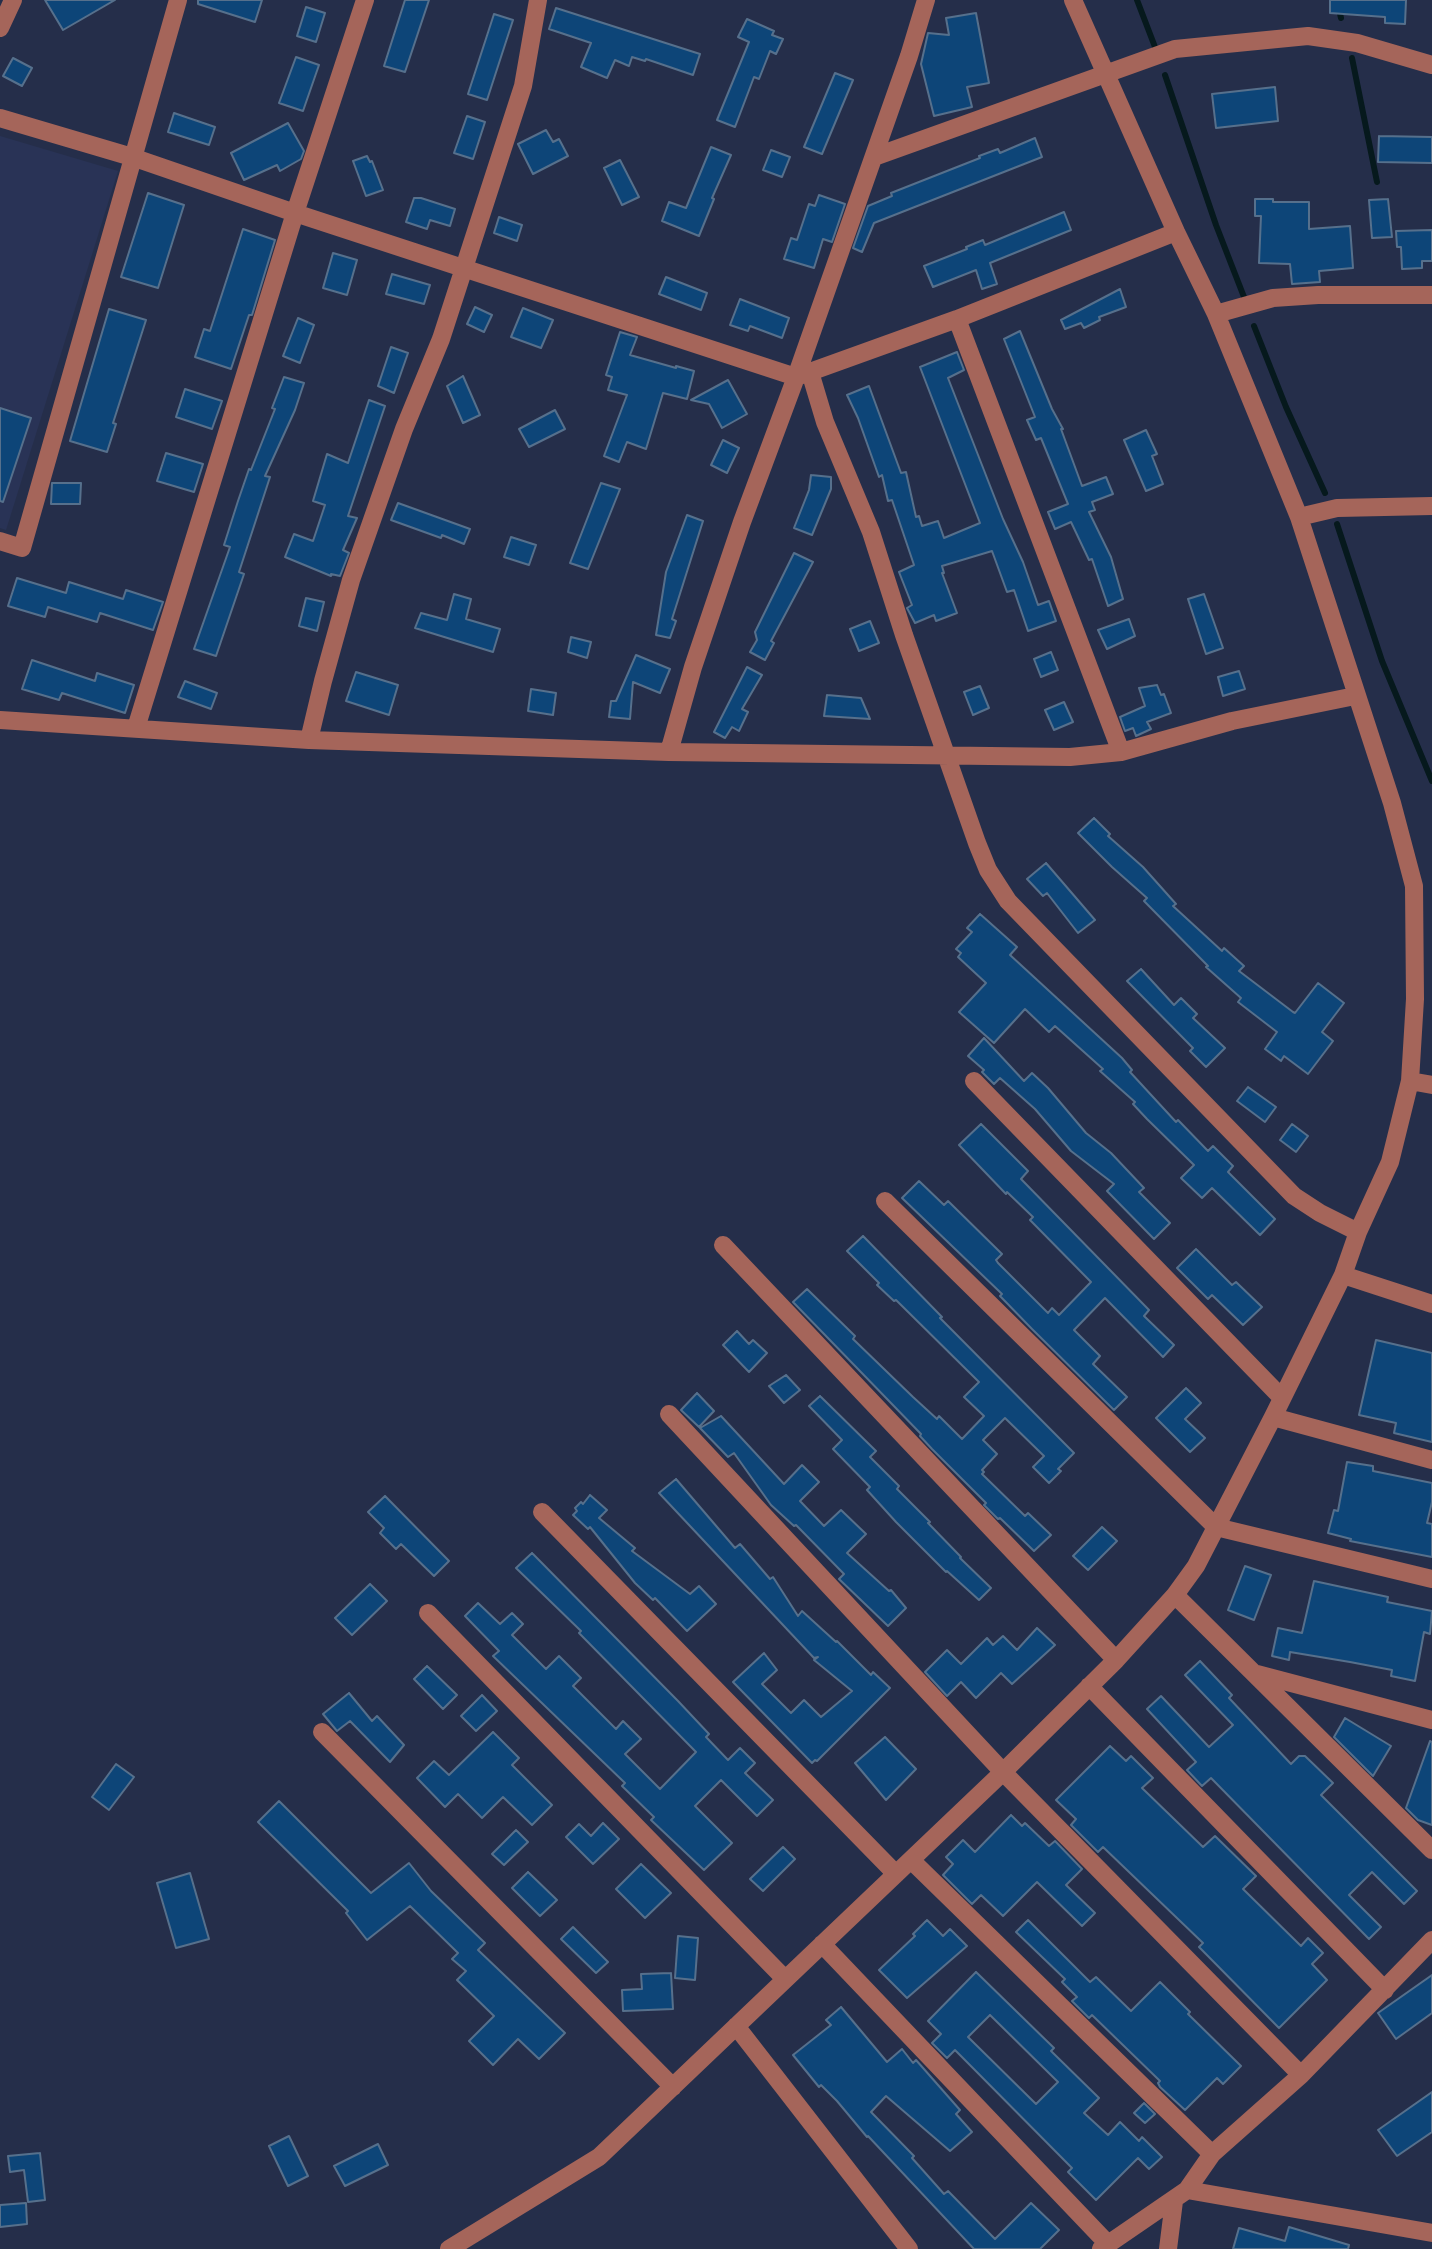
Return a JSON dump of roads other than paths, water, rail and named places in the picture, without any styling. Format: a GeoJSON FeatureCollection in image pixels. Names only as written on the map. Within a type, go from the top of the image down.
{"type":"FeatureCollection","features":[{"type":"Feature","properties":{"kind":"street"},"geometry":{"type":"LineString","coordinates":[[0,28],[13,0]]}},
{"type":"Feature","properties":{"kind":"street"},"geometry":{"type":"LineString","coordinates":[[0,541],[22,548],[178,0]]}},
{"type":"Feature","properties":{"kind":"street"},"geometry":{"type":"LineString","coordinates":[[136,728],[295,213],[365,0]]}},
{"type":"Feature","properties":{"kind":"street"},"geometry":{"type":"LineString","coordinates":[[310,740],[351,580],[404,429],[441,340],[523,86],[538,0]]}},
{"type":"Feature","properties":{"kind":"street"},"geometry":{"type":"LineString","coordinates":[[669,752],[726,567],[762,465],[803,374],[926,0]]}},
{"type":"Feature","properties":{"kind":"street"},"geometry":{"type":"LineString","coordinates":[[449,2249],[599,2157],[1003,1772],[1116,1660],[1175,1595],[1196,1566],[1273,1417],[1343,1275],[1390,1162],[1410,1081],[1415,999],[1414,886],[1392,803],[1299,517],[1216,314],[1176,232],[1073,0]]}},
{"type":"Feature","properties":{"kind":"street"},"geometry":{"type":"LineString","coordinates":[[874,156],[1175,49],[1308,36],[1357,43],[1432,65]]}},
{"type":"Feature","properties":{"kind":"street"},"geometry":{"type":"LineString","coordinates":[[0,118],[132,157],[464,268],[803,374],[957,319],[1176,232]]}},
{"type":"Feature","properties":{"kind":"street"},"geometry":{"type":"LineString","coordinates":[[1216,314],[1273,298],[1318,295],[1432,295]]}},
{"type":"Feature","properties":{"kind":"street"},"geometry":{"type":"LineString","coordinates":[[957,319],[1121,752]]}},
{"type":"Feature","properties":{"kind":"street"},"geometry":{"type":"LineString","coordinates":[[803,374],[871,532],[904,635],[988,870],[1008,901],[1294,1196],[1306,1206],[1359,1232]]}},
{"type":"Feature","properties":{"kind":"street"},"geometry":{"type":"LineString","coordinates":[[1299,517],[1337,508],[1432,506]]}},
{"type":"Feature","properties":{"kind":"street"},"geometry":{"type":"LineString","coordinates":[[0,720],[310,740],[669,752],[1070,757],[1121,752],[1232,721],[1355,696]]}},
{"type":"Feature","properties":{"kind":"street"},"geometry":{"type":"LineString","coordinates":[[974,1081],[1282,1398]]}},
{"type":"Feature","properties":{"kind":"street"},"geometry":{"type":"LineString","coordinates":[[1410,1081],[1432,1085]]}},
{"type":"Feature","properties":{"kind":"street"},"geometry":{"type":"LineString","coordinates":[[885,1201],[1216,1527],[1432,1579]]}},
{"type":"Feature","properties":{"kind":"street"},"geometry":{"type":"LineString","coordinates":[[723,1245],[1116,1660]]}},
{"type":"Feature","properties":{"kind":"street"},"geometry":{"type":"LineString","coordinates":[[1343,1275],[1432,1304]]}},
{"type":"Feature","properties":{"kind":"street"},"geometry":{"type":"LineString","coordinates":[[670,1413],[1003,1772],[1301,2075]]}},
{"type":"Feature","properties":{"kind":"street"},"geometry":{"type":"LineString","coordinates":[[1273,1417],[1432,1460]]}},
{"type":"Feature","properties":{"kind":"street"},"geometry":{"type":"LineString","coordinates":[[542,1512],[895,1874]]}},
{"type":"Feature","properties":{"kind":"street"},"geometry":{"type":"LineString","coordinates":[[1175,1595],[1432,1850]]}},
{"type":"Feature","properties":{"kind":"street"},"geometry":{"type":"LineString","coordinates":[[428,1614],[785,1979]]}},
{"type":"Feature","properties":{"kind":"street"},"geometry":{"type":"LineString","coordinates":[[1254,1673],[1432,1720]]}},
{"type":"Feature","properties":{"kind":"street"},"geometry":{"type":"LineString","coordinates":[[1089,1686],[1385,1990]]}},
{"type":"Feature","properties":{"kind":"street"},"geometry":{"type":"LineString","coordinates":[[322,1732],[673,2087]]}},
{"type":"Feature","properties":{"kind":"street"},"geometry":{"type":"LineString","coordinates":[[911,1860],[1212,2154]]}},
{"type":"Feature","properties":{"kind":"street"},"geometry":{"type":"LineString","coordinates":[[822,1944],[1105,2246],[1181,2196],[1212,2154],[1301,2075],[1432,1940]]}},
{"type":"Feature","properties":{"kind":"street"},"geometry":{"type":"LineString","coordinates":[[736,2026],[909,2249]]}},
{"type":"Feature","properties":{"kind":"street"},"geometry":{"type":"LineString","coordinates":[[1181,2196],[1432,2233]]}},
{"type":"Feature","properties":{"kind":"street"},"geometry":{"type":"LineString","coordinates":[[1168,2249],[1181,2196]]}},
{"type":"Feature","properties":{"kind":"waterway"},"geometry":{"type":"LineString","coordinates":[[1137,0],[1155,47]]}},
{"type":"Feature","properties":{"kind":"waterway"},"geometry":{"type":"LineString","coordinates":[[1337,0],[1341,18]]}},
{"type":"Feature","properties":{"kind":"waterway"},"geometry":{"type":"LineString","coordinates":[[1352,58],[1377,182]]}},
{"type":"Feature","properties":{"kind":"waterway"},"geometry":{"type":"LineString","coordinates":[[1165,75],[1216,225],[1244,297]]}},
{"type":"Feature","properties":{"kind":"waterway"},"geometry":{"type":"LineString","coordinates":[[1254,326],[1286,407],[1325,493]]}},
{"type":"Feature","properties":{"kind":"waterway"},"geometry":{"type":"LineString","coordinates":[[1337,524],[1382,661],[1432,781]]}}]}
